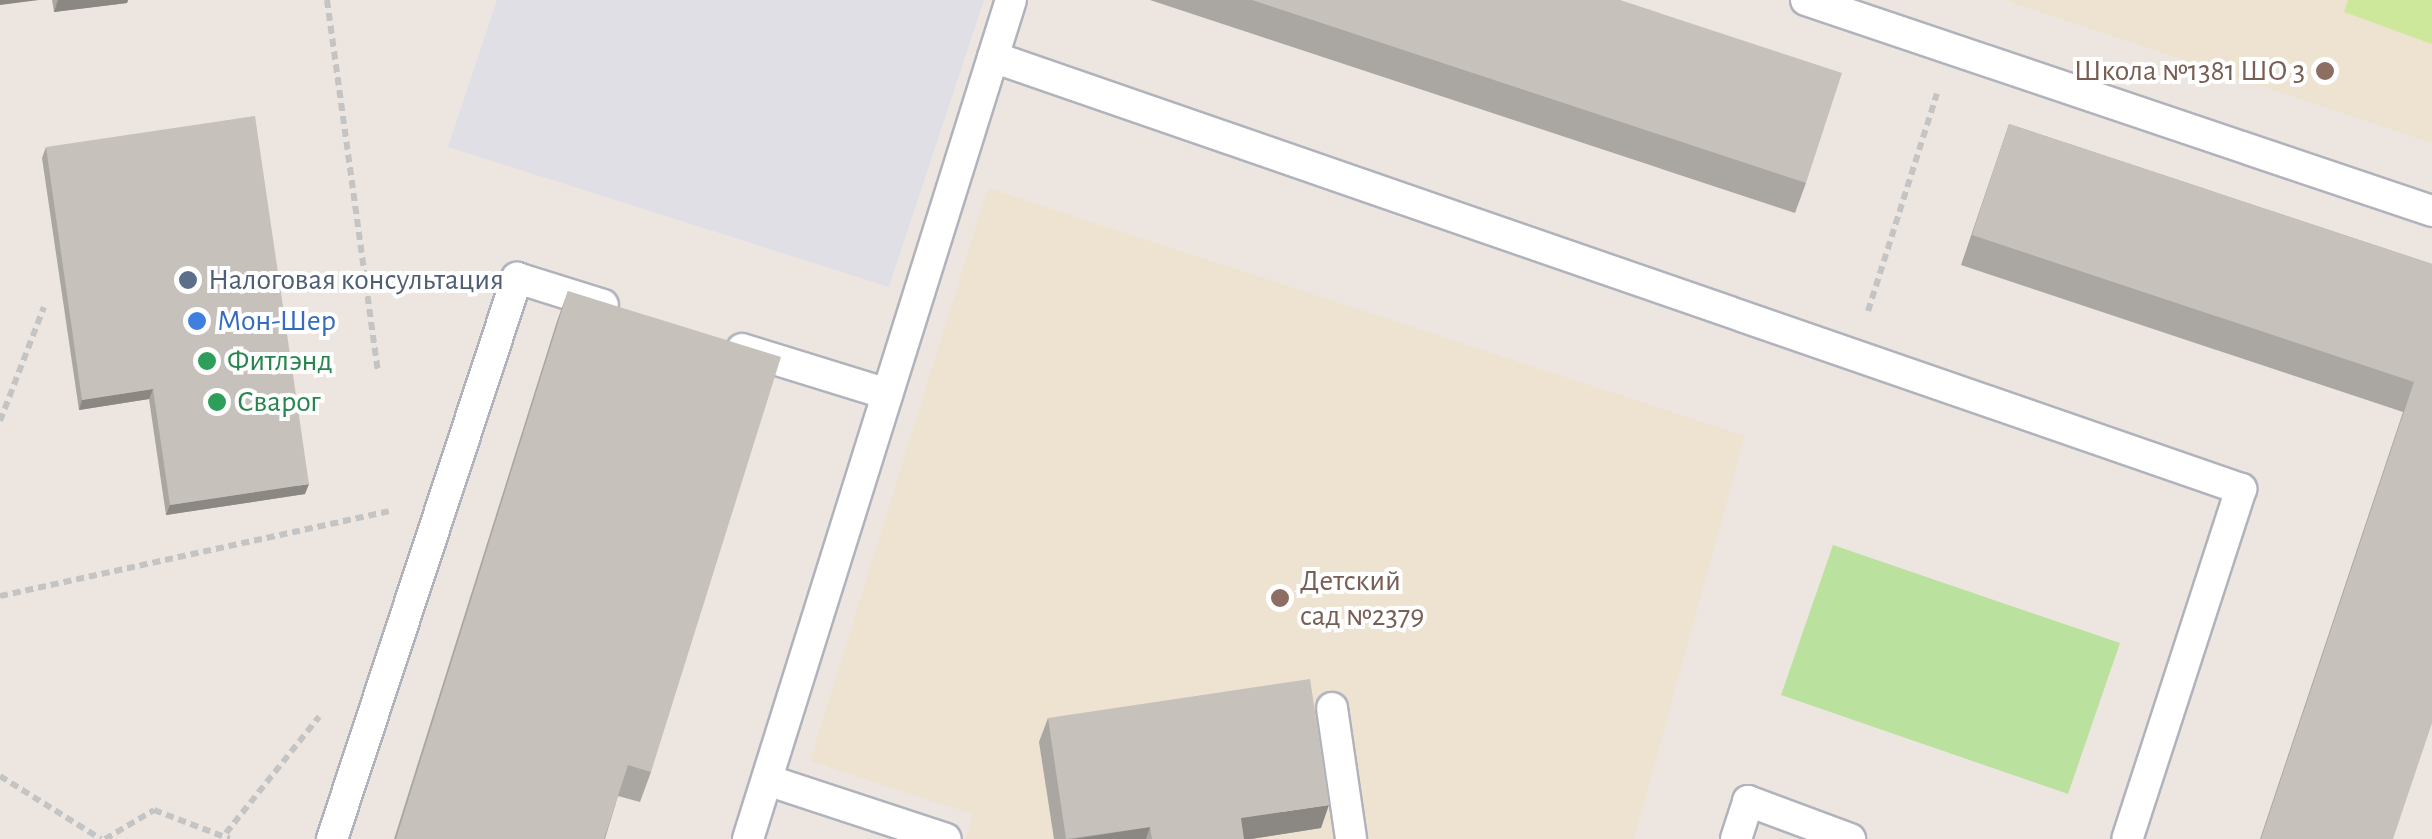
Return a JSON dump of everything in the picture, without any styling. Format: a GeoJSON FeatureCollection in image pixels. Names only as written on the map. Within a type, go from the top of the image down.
{"type":"FeatureCollection","features":[{"type":"Feature","properties":{"kind":"lane"},"geometry":{"type":"LineString","coordinates":[[748,839],[1011,0]]}},
{"type":"Feature","properties":{"kind":"lane"},"geometry":{"type":"LineString","coordinates":[[1806,0],[2432,211]]}},
{"type":"Feature","properties":{"kind":"lane"},"geometry":{"type":"LineString","coordinates":[[992,57],[2240,489],[2127,839]]}},
{"type":"Feature","properties":{"kind":"lane"},"geometry":{"type":"LineString","coordinates":[[332,839],[440,500],[516,278],[628,313]]}},
{"type":"Feature","properties":{"kind":"lane"},"geometry":{"type":"LineString","coordinates":[[702,336],[887,394]]}},
{"type":"Feature","properties":{"kind":"lane"},"geometry":{"type":"LineString","coordinates":[[1332,708],[1352,839]]}},
{"type":"Feature","properties":{"kind":"lane"},"geometry":{"type":"LineString","coordinates":[[767,780],[946,839]]}},
{"type":"Feature","properties":{"kind":"lane"},"geometry":{"type":"LineString","coordinates":[[1736,839],[1748,801],[1850,839]]}},
{"type":"Feature","properties":{"kind":"path"},"geometry":{"type":"LineString","coordinates":[[327,0],[378,373]]}},
{"type":"Feature","properties":{"kind":"path"},"geometry":{"type":"LineString","coordinates":[[1854,355],[1952,49]]}},
{"type":"Feature","properties":{"kind":"path"},"geometry":{"type":"LineString","coordinates":[[0,421],[44,307]]}},
{"type":"Feature","properties":{"kind":"path"},"geometry":{"type":"LineString","coordinates":[[0,596],[440,500]]}},
{"type":"Feature","properties":{"kind":"path"},"geometry":{"type":"LineString","coordinates":[[0,776],[103,839],[154,810],[230,839]]}},
{"type":"Feature","properties":{"kind":"shaded area"},"geometry":{"type":"Polygon","coordinates":[[[497,0],[984,0],[889,287],[448,147],[497,0]]]}},
{"type":"Feature","properties":{"kind":"shaded area","name":"Школа №1381 ШО 3"},"geometry":{"type":"Polygon","coordinates":[[[2005,0],[2432,0],[2432,143],[2005,0]]]}},
{"type":"Feature","properties":{"kind":"shaded area","name":"Детский сад №2379"},"geometry":{"type":"Polygon","coordinates":[[[988,188],[1745,436],[1634,839],[966,839],[973,814],[810,761],[988,188]]]}},
{"type":"Feature","properties":{"kind":"green space"},"geometry":{"type":"Polygon","coordinates":[[[2348,0],[2432,0],[2432,44],[2344,12],[2348,0]]]}},
{"type":"Feature","properties":{"kind":"green space"},"geometry":{"type":"Polygon","coordinates":[[[1833,545],[2120,643],[2068,794],[1781,695],[1833,545]]]}},
{"type":"Feature","properties":{"kind":"building"},"geometry":{"type":"Polygon","coordinates":[[[1252,0],[1620,0],[1842,73],[1806,183],[1252,0]]]}},
{"type":"Feature","properties":{"kind":"building"},"geometry":{"type":"Polygon","coordinates":[[[255,116],[309,484],[170,505],[153,389],[82,400],[46,147],[255,116]]]}},
{"type":"Feature","properties":{"kind":"building"},"geometry":{"type":"Polygon","coordinates":[[[2009,124],[2432,264],[2432,723],[2393,839],[2261,839],[2414,382],[1972,235],[2009,124]]]}},
{"type":"Feature","properties":{"kind":"building"},"geometry":{"type":"Polygon","coordinates":[[[568,291],[781,357],[651,772],[628,765],[604,839],[396,839],[568,291]]]}},
{"type":"Feature","properties":{"kind":"building"},"geometry":{"type":"Polygon","coordinates":[[[1310,679],[1329,805],[1241,818],[1244,839],[1152,839],[1150,827],[1066,839],[1048,718],[1310,679]]]}},
{"type":"Feature","properties":{"kind":"place","name":"Школа №1381 ШО 3"},"geometry":{"type":"Point","coordinates":[2325,71]}},
{"type":"Feature","properties":{"kind":"place","name":"Налоговая консультация"},"geometry":{"type":"Point","coordinates":[188,280]}},
{"type":"Feature","properties":{"kind":"place","name":"Мон-Шер"},"geometry":{"type":"Point","coordinates":[197,321]}},
{"type":"Feature","properties":{"kind":"place","name":"Фитлэнд"},"geometry":{"type":"Point","coordinates":[207,361]}},
{"type":"Feature","properties":{"kind":"place","name":"Сварог"},"geometry":{"type":"Point","coordinates":[217,402]}},
{"type":"Feature","properties":{"kind":"place","name":"Детский сад №2379"},"geometry":{"type":"Point","coordinates":[1280,598]}}]}
